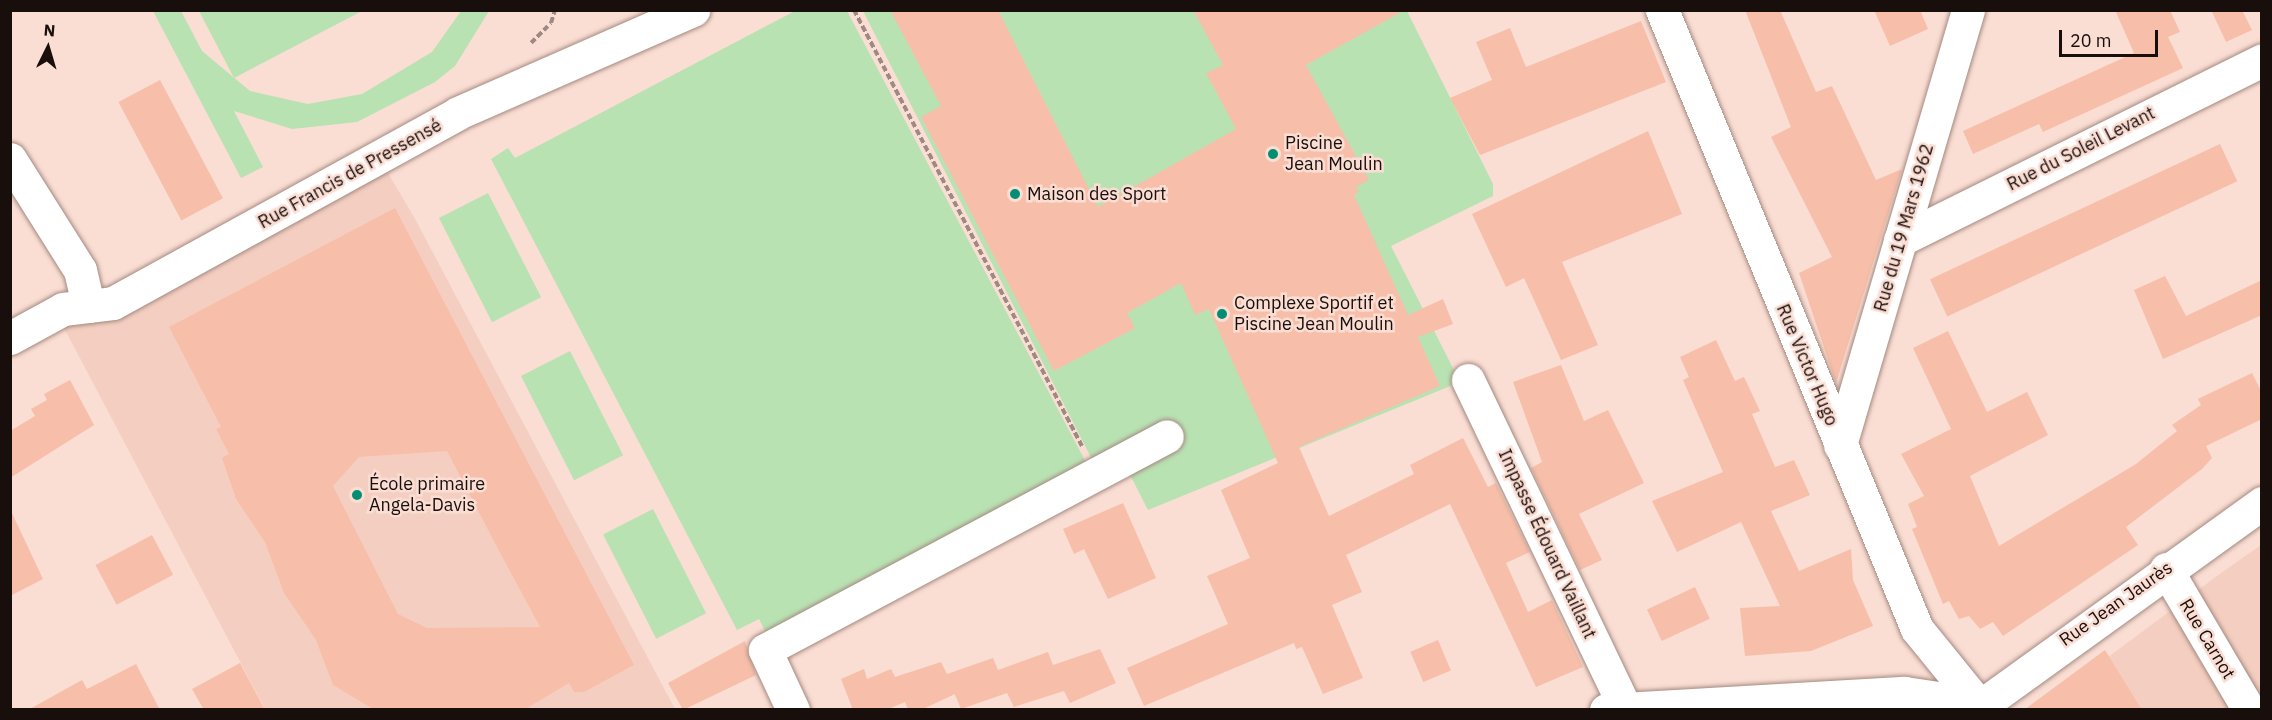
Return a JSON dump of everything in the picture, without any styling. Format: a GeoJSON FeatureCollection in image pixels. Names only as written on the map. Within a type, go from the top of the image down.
{"type":"FeatureCollection","features":[{"type":"Feature","properties":{"kind":"street","name":"Rue Francis de Pressensé"},"geometry":{"type":"LineString","coordinates":[[10,338],[63,309],[113,303],[458,113],[693,10]]}},
{"type":"Feature","properties":{"kind":"street","name":"Rue Victor Hugo"},"geometry":{"type":"LineString","coordinates":[[1662,10],[1917,630],[1977,707]]}},
{"type":"Feature","properties":{"kind":"street","name":"Rue du 19 Mars 1962"},"geometry":{"type":"LineString","coordinates":[[1840,446],[1968,10]]}},
{"type":"Feature","properties":{"kind":"street","name":"Rue du Soleil Levant"},"geometry":{"type":"LineString","coordinates":[[1900,240],[2262,60]]}},
{"type":"Feature","properties":{"kind":"street"},"geometry":{"type":"LineString","coordinates":[[10,159],[80,270],[88,306]]}},
{"type":"Feature","properties":{"kind":"street","name":"Impasse Édouard Vaillant"},"geometry":{"type":"LineString","coordinates":[[1468,380],[1616,709]]}},
{"type":"Feature","properties":{"kind":"street"},"geometry":{"type":"LineString","coordinates":[[793,710],[765,650],[1167,436]]}},
{"type":"Feature","properties":{"kind":"street","name":"Rue Jean Jaurès"},"geometry":{"type":"LineString","coordinates":[[1977,707],[2166,569],[2262,503]]}},
{"type":"Feature","properties":{"kind":"street","name":"Rue Carnot"},"geometry":{"type":"LineString","coordinates":[[2166,569],[2249,710]]}},
{"type":"Feature","properties":{"kind":"street"},"geometry":{"type":"LineString","coordinates":[[1616,709],[1905,693],[1977,707]]}},
{"type":"Feature","properties":{"kind":"path"},"geometry":{"type":"LineString","coordinates":[[854,10],[1096,473]]}},
{"type":"Feature","properties":{"kind":"shaded area","name":"École primaire Angela-Davis"},"geometry":{"type":"Polygon","coordinates":[[[382,163],[414,217],[675,709],[265,709],[64,328],[382,163]]]}},
{"type":"Feature","properties":{"kind":"shaded area"},"geometry":{"type":"Polygon","coordinates":[[[2261,545],[2261,709],[2037,710],[2221,573],[2261,545]]]}},
{"type":"Feature","properties":{"kind":"green space"},"geometry":{"type":"Polygon","coordinates":[[[153,11],[181,11],[202,51],[250,91],[308,104],[362,94],[432,52],[461,11],[489,11],[455,66],[435,82],[357,122],[292,129],[234,111],[263,167],[241,178],[153,11]]]}},
{"type":"Feature","properties":{"kind":"green space"},"geometry":{"type":"Polygon","coordinates":[[[199,11],[362,11],[234,78],[199,11]]]}},
{"type":"Feature","properties":{"kind":"green space"},"geometry":{"type":"Polygon","coordinates":[[[795,11],[847,11],[1089,468],[768,637],[759,619],[737,630],[491,159],[508,148],[515,158],[795,11]]]}},
{"type":"Feature","properties":{"kind":"green space","name":"Complexe Sportif et Piscine Jean Moulin"},"geometry":{"type":"Polygon","coordinates":[[[863,11],[1407,11],[1493,184],[1493,196],[1391,246],[1460,382],[1148,510],[1126,467],[1102,479],[863,11]]]}},
{"type":"Feature","properties":{"kind":"green space"},"geometry":{"type":"Polygon","coordinates":[[[488,193],[541,297],[492,322],[439,218],[488,193]]]}},
{"type":"Feature","properties":{"kind":"green space"},"geometry":{"type":"Polygon","coordinates":[[[570,351],[623,455],[574,480],[521,376],[570,351]]]}},
{"type":"Feature","properties":{"kind":"green space"},"geometry":{"type":"Polygon","coordinates":[[[653,509],[706,613],[656,639],[603,534],[653,509]]]}},
{"type":"Feature","properties":{"kind":"building"},"geometry":{"type":"Polygon","coordinates":[[[890,10],[998,10],[1098,207],[1236,129],[1206,73],[1223,65],[1193,10],[1405,10],[1306,65],[1369,180],[1356,187],[1359,192],[1354,195],[1408,315],[1443,299],[1453,324],[1418,337],[1440,386],[1299,447],[1329,516],[1414,474],[1410,465],[1463,438],[1488,487],[1496,483],[1530,552],[1506,563],[1528,612],[1552,600],[1583,667],[1536,687],[1450,504],[1346,555],[1362,592],[1332,605],[1363,678],[1323,694],[1302,647],[1296,649],[1294,643],[1144,706],[1127,668],[1228,624],[1207,576],[1250,558],[1221,490],[1278,463],[1209,309],[1195,315],[1181,283],[1127,313],[1135,328],[1054,371],[921,117],[941,106],[890,10]]]}},
{"type":"Feature","properties":{"kind":"building"},"geometry":{"type":"Polygon","coordinates":[[[1745,10],[1780,10],[1816,92],[1832,86],[1876,180],[1902,169],[1836,383],[1799,273],[1832,257],[1771,137],[1791,127],[1745,10]]]}},
{"type":"Feature","properties":{"kind":"building"},"geometry":{"type":"Polygon","coordinates":[[[1874,10],[1920,10],[1928,29],[1890,46],[1874,10]]]}},
{"type":"Feature","properties":{"kind":"building"},"geometry":{"type":"Polygon","coordinates":[[[2115,10],[2170,10],[2180,32],[2168,37],[2183,68],[2043,132],[2039,124],[1973,154],[1963,131],[2134,53],[2115,10]]]}},
{"type":"Feature","properties":{"kind":"building"},"geometry":{"type":"Polygon","coordinates":[[[2211,10],[2242,10],[2252,30],[2226,42],[2211,10]]]}},
{"type":"Feature","properties":{"kind":"building"},"geometry":{"type":"Polygon","coordinates":[[[1641,21],[1666,82],[1480,155],[1450,98],[1492,80],[1476,42],[1510,28],[1526,67],[1641,21]]]}},
{"type":"Feature","properties":{"kind":"building"},"geometry":{"type":"Polygon","coordinates":[[[160,80],[223,198],[181,220],[119,102],[160,80]]]}},
{"type":"Feature","properties":{"kind":"building"},"geometry":{"type":"Polygon","coordinates":[[[1648,131],[1682,214],[1562,262],[1598,345],[1561,360],[1524,278],[1506,287],[1472,214],[1648,131]]]}},
{"type":"Feature","properties":{"kind":"building"},"geometry":{"type":"Polygon","coordinates":[[[2220,144],[2237,181],[1947,316],[1930,279],[2220,144]]]}},
{"type":"Feature","properties":{"kind":"building"},"geometry":{"type":"Polygon","coordinates":[[[395,208],[634,665],[584,692],[574,692],[569,683],[524,710],[375,710],[333,685],[316,640],[284,593],[265,542],[236,499],[222,458],[229,454],[216,429],[221,427],[169,327],[395,208]],[[447,451],[359,457],[333,486],[398,614],[427,628],[540,627],[447,451]]]}},
{"type":"Feature","properties":{"kind":"building"},"geometry":{"type":"Polygon","coordinates":[[[2165,276],[2186,316],[2262,280],[2262,315],[2163,359],[2134,290],[2165,276]]]}},
{"type":"Feature","properties":{"kind":"building"},"geometry":{"type":"Polygon","coordinates":[[[1948,331],[1987,412],[2027,392],[2048,435],[1970,476],[1999,546],[2136,464],[2177,431],[2172,425],[2201,405],[2198,399],[2252,373],[2262,393],[2262,419],[2206,446],[2212,458],[2202,469],[2126,527],[2138,545],[2003,636],[1993,622],[1980,629],[1969,616],[1959,619],[1949,601],[1943,604],[1912,529],[1917,527],[1908,504],[1924,496],[1901,454],[1951,429],[1913,348],[1948,331]]]}},
{"type":"Feature","properties":{"kind":"building"},"geometry":{"type":"Polygon","coordinates":[[[1716,340],[1735,381],[1744,377],[1760,411],[1752,414],[1775,467],[1794,460],[1810,495],[1771,511],[1799,571],[1851,549],[1853,580],[1873,626],[1811,651],[1745,656],[1740,608],[1780,606],[1741,522],[1677,552],[1652,501],[1723,472],[1683,380],[1689,377],[1680,357],[1716,340]]]}},
{"type":"Feature","properties":{"kind":"building"},"geometry":{"type":"Polygon","coordinates":[[[1561,365],[1584,421],[1608,410],[1644,483],[1579,514],[1602,560],[1580,570],[1531,468],[1542,462],[1513,382],[1561,365]]]}},
{"type":"Feature","properties":{"kind":"building"},"geometry":{"type":"Polygon","coordinates":[[[70,380],[94,425],[10,478],[10,431],[35,416],[31,409],[47,400],[44,394],[70,380]]]}},
{"type":"Feature","properties":{"kind":"building"},"geometry":{"type":"Polygon","coordinates":[[[1123,503],[1156,578],[1108,599],[1084,549],[1074,554],[1063,529],[1123,503]]]}},
{"type":"Feature","properties":{"kind":"building"},"geometry":{"type":"Polygon","coordinates":[[[10,509],[43,579],[10,596],[10,509]]]}},
{"type":"Feature","properties":{"kind":"building"},"geometry":{"type":"Polygon","coordinates":[[[152,535],[173,575],[117,605],[95,565],[152,535]]]}},
{"type":"Feature","properties":{"kind":"building"},"geometry":{"type":"Polygon","coordinates":[[[1695,587],[1710,619],[1662,641],[1647,609],[1695,587]]]}},
{"type":"Feature","properties":{"kind":"building"},"geometry":{"type":"Polygon","coordinates":[[[1438,640],[1451,670],[1423,682],[1410,652],[1438,640]]]}},
{"type":"Feature","properties":{"kind":"building"},"geometry":{"type":"Polygon","coordinates":[[[745,641],[756,675],[683,710],[668,683],[745,641]]]}},
{"type":"Feature","properties":{"kind":"building"},"geometry":{"type":"Polygon","coordinates":[[[1100,649],[1116,683],[1070,703],[1064,691],[1014,707],[1007,693],[961,709],[955,694],[921,710],[908,710],[905,702],[886,710],[853,710],[841,679],[864,669],[867,679],[891,669],[895,677],[941,662],[947,674],[993,658],[998,670],[1048,652],[1053,665],[1100,649]]]}},
{"type":"Feature","properties":{"kind":"building"},"geometry":{"type":"Polygon","coordinates":[[[2105,650],[2142,710],[2024,710],[2105,650]]]}},
{"type":"Feature","properties":{"kind":"building"},"geometry":{"type":"Polygon","coordinates":[[[240,663],[265,710],[204,710],[192,689],[240,663]]]}},
{"type":"Feature","properties":{"kind":"building"},"geometry":{"type":"Polygon","coordinates":[[[136,664],[160,710],[28,710],[82,680],[87,689],[136,664]]]}},
{"type":"Feature","properties":{"kind":"place","name":"Piscine Jean Moulin"},"geometry":{"type":"Point","coordinates":[1273,154]}},
{"type":"Feature","properties":{"kind":"place","name":"Maison des Sport"},"geometry":{"type":"Point","coordinates":[1015,194]}},
{"type":"Feature","properties":{"kind":"place","name":"Complexe Sportif et Piscine Jean Moulin"},"geometry":{"type":"Point","coordinates":[1222,314]}},
{"type":"Feature","properties":{"kind":"place","name":"École primaire Angela-Davis"},"geometry":{"type":"Point","coordinates":[357,495]}}]}
